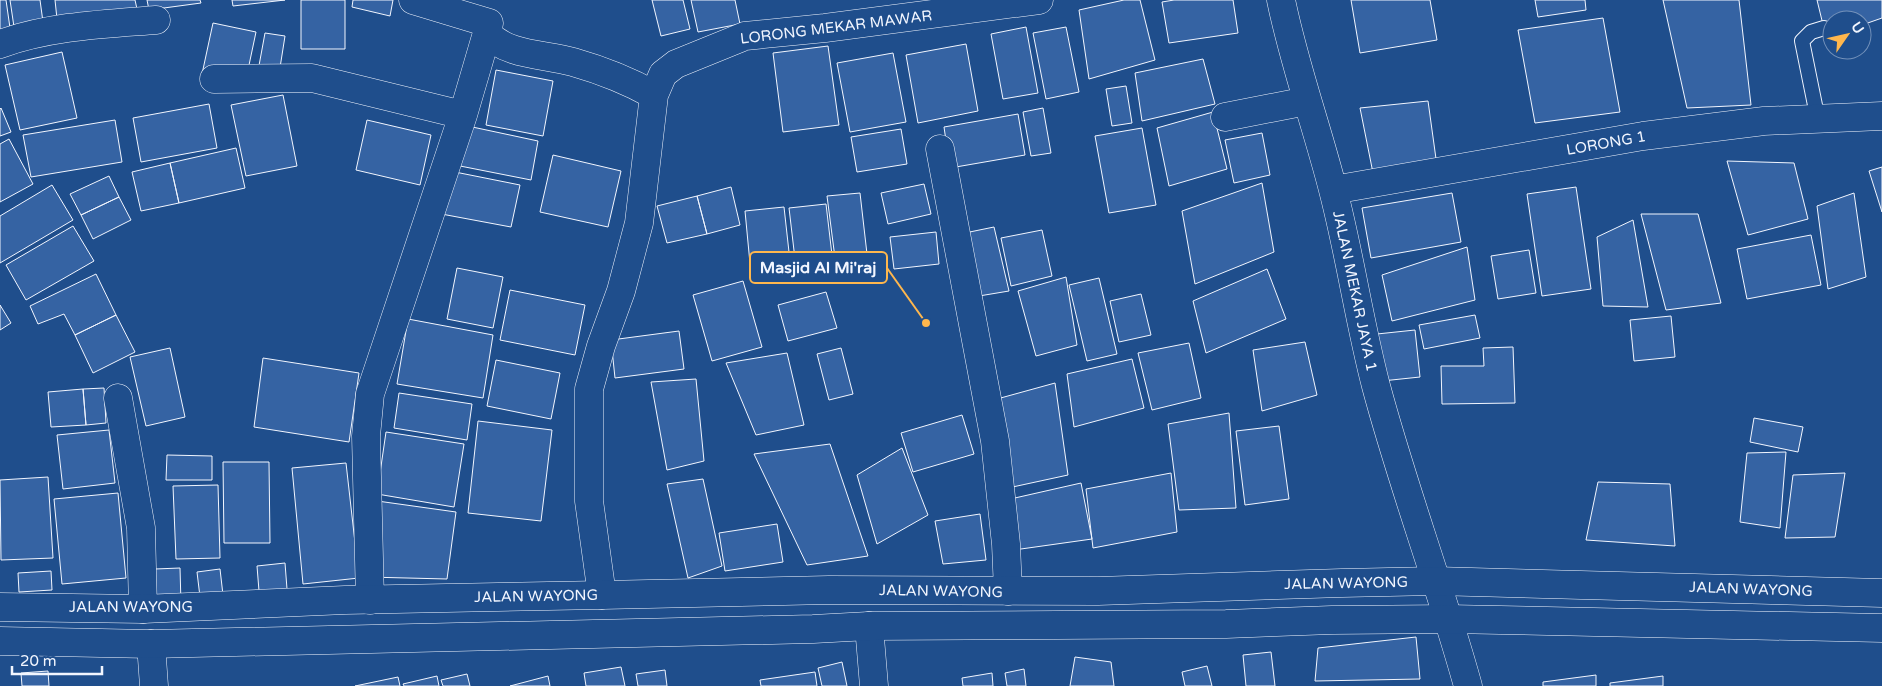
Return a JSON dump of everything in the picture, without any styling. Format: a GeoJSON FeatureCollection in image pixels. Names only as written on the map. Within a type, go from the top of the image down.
{"type":"FeatureCollection","features":[{"type":"Feature","properties":{"kind":"street"},"geometry":{"type":"LineString","coordinates":[[370,600],[366,436],[370,394],[463,115],[489,23],[413,0]]}},
{"type":"Feature","properties":{"kind":"street","name":"LORONG MEKAR MAWAR"},"geometry":{"type":"LineString","coordinates":[[602,594],[589,501],[589,389],[601,346],[621,291],[639,223],[654,95],[663,74],[676,64],[745,36],[826,28],[1039,0]]}},
{"type":"Feature","properties":{"kind":"street","name":"JALAN MEKAR JAYA 1"},"geometry":{"type":"LineString","coordinates":[[1281,0],[1307,101],[1333,190],[1376,385],[1468,686]]}},
{"type":"Feature","properties":{"kind":"street"},"geometry":{"type":"LineString","coordinates":[[0,44],[16,38],[84,25],[156,20]]}},
{"type":"Feature","properties":{"kind":"street"},"geometry":{"type":"LineString","coordinates":[[487,33],[494,41],[507,48],[571,62],[634,84],[654,95]]}},
{"type":"Feature","properties":{"kind":"street"},"geometry":{"type":"LineString","coordinates":[[214,79],[312,78],[463,115]]}},
{"type":"Feature","properties":{"kind":"street"},"geometry":{"type":"LineString","coordinates":[[1225,117],[1307,101]]}},
{"type":"Feature","properties":{"kind":"street","name":"LORONG 1"},"geometry":{"type":"LineString","coordinates":[[1333,190],[1643,136],[1764,121],[1882,116]]}},
{"type":"Feature","properties":{"kind":"street"},"geometry":{"type":"LineString","coordinates":[[940,149],[995,441],[1006,544],[1008,592]]}},
{"type":"Feature","properties":{"kind":"street"},"geometry":{"type":"LineString","coordinates":[[118,398],[141,528],[143,610]]}},
{"type":"Feature","properties":{"kind":"street","name":"JALAN WAYONG"},"geometry":{"type":"LineString","coordinates":[[0,607],[143,610],[370,600],[602,594],[828,590],[1098,591],[1435,581],[1882,593]]}},
{"type":"Feature","properties":{"kind":"street"},"geometry":{"type":"LineString","coordinates":[[427,637],[428,599]]}},
{"type":"Feature","properties":{"kind":"street"},"geometry":{"type":"LineString","coordinates":[[0,641],[151,644],[813,630],[869,626],[1226,624],[1332,620],[1449,619],[1882,628]]}},
{"type":"Feature","properties":{"kind":"street"},"geometry":{"type":"LineString","coordinates":[[869,626],[874,686]]}},
{"type":"Feature","properties":{"kind":"street"},"geometry":{"type":"LineString","coordinates":[[151,644],[154,686]]}},
{"type":"Feature","properties":{"kind":"lane"},"geometry":{"type":"LineString","coordinates":[[1818,120],[1802,41],[1810,32],[1822,29]]}},
{"type":"Feature","properties":{"kind":"building"},"geometry":{"type":"Polygon","coordinates":[[[0,0],[6,0],[11,35],[0,36],[0,0]]]}},
{"type":"Feature","properties":{"kind":"building"},"geometry":{"type":"Polygon","coordinates":[[[10,0],[40,0],[43,22],[14,27],[10,0]]]}},
{"type":"Feature","properties":{"kind":"building"},"geometry":{"type":"Polygon","coordinates":[[[55,0],[135,0],[137,9],[57,19],[55,0]]]}},
{"type":"Feature","properties":{"kind":"building"},"geometry":{"type":"Polygon","coordinates":[[[147,0],[200,0],[201,3],[149,10],[147,0]]]}},
{"type":"Feature","properties":{"kind":"building"},"geometry":{"type":"Polygon","coordinates":[[[232,0],[285,0],[233,6],[232,0]]]}},
{"type":"Feature","properties":{"kind":"building"},"geometry":{"type":"Polygon","coordinates":[[[301,0],[345,0],[345,49],[301,49],[301,0]]]}},
{"type":"Feature","properties":{"kind":"building"},"geometry":{"type":"Polygon","coordinates":[[[353,0],[393,0],[390,16],[352,7],[353,0]]]}},
{"type":"Feature","properties":{"kind":"building"},"geometry":{"type":"Polygon","coordinates":[[[652,0],[683,0],[690,29],[661,36],[652,0]]]}},
{"type":"Feature","properties":{"kind":"building"},"geometry":{"type":"Polygon","coordinates":[[[691,0],[735,0],[740,24],[698,32],[691,0]]]}},
{"type":"Feature","properties":{"kind":"building"},"geometry":{"type":"Polygon","coordinates":[[[1124,0],[1140,0],[1155,60],[1089,79],[1079,10],[1124,0]]]}},
{"type":"Feature","properties":{"kind":"building"},"geometry":{"type":"Polygon","coordinates":[[[1174,0],[1233,0],[1238,33],[1169,43],[1162,2],[1174,0]]]}},
{"type":"Feature","properties":{"kind":"building"},"geometry":{"type":"Polygon","coordinates":[[[1351,0],[1430,0],[1437,40],[1360,53],[1351,0]]]}},
{"type":"Feature","properties":{"kind":"building"},"geometry":{"type":"Polygon","coordinates":[[[1535,0],[1585,0],[1586,10],[1538,17],[1535,0]]]}},
{"type":"Feature","properties":{"kind":"building"},"geometry":{"type":"Polygon","coordinates":[[[1663,0],[1739,0],[1751,105],[1687,108],[1663,0]]]}},
{"type":"Feature","properties":{"kind":"building"},"geometry":{"type":"Polygon","coordinates":[[[1817,0],[1882,0],[1882,18],[1872,22],[1872,10],[1822,10],[1822,21],[1817,0]]]}},
{"type":"Feature","properties":{"kind":"building"},"geometry":{"type":"Polygon","coordinates":[[[1603,18],[1620,112],[1535,123],[1518,30],[1603,18]]]}},
{"type":"Feature","properties":{"kind":"building"},"geometry":{"type":"Polygon","coordinates":[[[213,23],[256,32],[245,84],[202,74],[213,23]]]}},
{"type":"Feature","properties":{"kind":"building"},"geometry":{"type":"Polygon","coordinates":[[[1026,27],[1038,93],[1003,99],[991,34],[1026,27]]]}},
{"type":"Feature","properties":{"kind":"building"},"geometry":{"type":"Polygon","coordinates":[[[1066,27],[1079,92],[1046,99],[1033,33],[1066,27]]]}},
{"type":"Feature","properties":{"kind":"building"},"geometry":{"type":"Polygon","coordinates":[[[265,33],[285,36],[279,74],[258,71],[265,33]]]}},
{"type":"Feature","properties":{"kind":"building"},"geometry":{"type":"Polygon","coordinates":[[[966,44],[978,111],[918,123],[906,55],[966,44]]]}},
{"type":"Feature","properties":{"kind":"building"},"geometry":{"type":"Polygon","coordinates":[[[828,46],[839,125],[783,132],[773,53],[828,46]]]}},
{"type":"Feature","properties":{"kind":"building"},"geometry":{"type":"Polygon","coordinates":[[[62,52],[77,118],[20,130],[5,65],[62,52]]]}},
{"type":"Feature","properties":{"kind":"building"},"geometry":{"type":"Polygon","coordinates":[[[893,53],[906,122],[850,132],[837,63],[893,53]]]}},
{"type":"Feature","properties":{"kind":"building"},"geometry":{"type":"Polygon","coordinates":[[[1203,59],[1215,104],[1142,121],[1135,73],[1203,59]]]}},
{"type":"Feature","properties":{"kind":"building"},"geometry":{"type":"Polygon","coordinates":[[[496,70],[553,81],[543,136],[486,125],[496,70]]]}},
{"type":"Feature","properties":{"kind":"building"},"geometry":{"type":"Polygon","coordinates":[[[1126,86],[1132,123],[1112,126],[1106,89],[1126,86]]]}},
{"type":"Feature","properties":{"kind":"building"},"geometry":{"type":"Polygon","coordinates":[[[283,95],[297,166],[246,176],[231,105],[283,95]]]}},
{"type":"Feature","properties":{"kind":"building"},"geometry":{"type":"Polygon","coordinates":[[[1428,101],[1437,166],[1373,173],[1360,108],[1428,101]]]}},
{"type":"Feature","properties":{"kind":"building"},"geometry":{"type":"Polygon","coordinates":[[[209,104],[217,148],[141,162],[133,118],[209,104]]]}},
{"type":"Feature","properties":{"kind":"building"},"geometry":{"type":"Polygon","coordinates":[[[1043,108],[1051,153],[1031,156],[1023,112],[1043,108]]]}},
{"type":"Feature","properties":{"kind":"building"},"geometry":{"type":"Polygon","coordinates":[[[0,109],[11,132],[0,136],[0,109]]]}},
{"type":"Feature","properties":{"kind":"building"},"geometry":{"type":"Polygon","coordinates":[[[1213,112],[1227,169],[1169,186],[1157,128],[1213,112]]]}},
{"type":"Feature","properties":{"kind":"building"},"geometry":{"type":"Polygon","coordinates":[[[1018,114],[1025,155],[950,168],[944,127],[1018,114]]]}},
{"type":"Feature","properties":{"kind":"building"},"geometry":{"type":"Polygon","coordinates":[[[115,120],[122,162],[31,177],[23,135],[115,120]]]}},
{"type":"Feature","properties":{"kind":"building"},"geometry":{"type":"Polygon","coordinates":[[[367,120],[431,135],[420,185],[356,170],[367,120]]]}},
{"type":"Feature","properties":{"kind":"building"},"geometry":{"type":"Polygon","coordinates":[[[463,125],[538,141],[531,180],[455,165],[463,125]]]}},
{"type":"Feature","properties":{"kind":"building"},"geometry":{"type":"Polygon","coordinates":[[[1142,128],[1156,205],[1109,213],[1095,136],[1142,128]]]}},
{"type":"Feature","properties":{"kind":"building"},"geometry":{"type":"Polygon","coordinates":[[[901,129],[907,164],[857,172],[851,137],[901,129]]]}},
{"type":"Feature","properties":{"kind":"building"},"geometry":{"type":"Polygon","coordinates":[[[1262,133],[1270,175],[1234,183],[1225,140],[1262,133]]]}},
{"type":"Feature","properties":{"kind":"building"},"geometry":{"type":"Polygon","coordinates":[[[9,139],[33,184],[0,202],[0,144],[9,139]]]}},
{"type":"Feature","properties":{"kind":"building"},"geometry":{"type":"Polygon","coordinates":[[[236,148],[245,188],[179,203],[170,163],[236,148]]]}},
{"type":"Feature","properties":{"kind":"building"},"geometry":{"type":"Polygon","coordinates":[[[553,155],[621,171],[608,227],[540,212],[553,155]]]}},
{"type":"Feature","properties":{"kind":"building"},"geometry":{"type":"Polygon","coordinates":[[[1727,161],[1794,163],[1808,219],[1748,235],[1727,161]]]}},
{"type":"Feature","properties":{"kind":"building"},"geometry":{"type":"Polygon","coordinates":[[[170,163],[179,203],[141,211],[132,172],[170,163]]]}},
{"type":"Feature","properties":{"kind":"building"},"geometry":{"type":"Polygon","coordinates":[[[1882,167],[1882,212],[1869,171],[1882,167]]]}},
{"type":"Feature","properties":{"kind":"building"},"geometry":{"type":"Polygon","coordinates":[[[445,170],[520,185],[511,227],[436,213],[445,170]]]}},
{"type":"Feature","properties":{"kind":"building"},"geometry":{"type":"Polygon","coordinates":[[[109,176],[119,197],[81,215],[70,194],[109,176]]]}},
{"type":"Feature","properties":{"kind":"building"},"geometry":{"type":"Polygon","coordinates":[[[1262,183],[1274,252],[1195,284],[1182,211],[1262,183]]]}},
{"type":"Feature","properties":{"kind":"building"},"geometry":{"type":"Polygon","coordinates":[[[924,184],[931,214],[888,224],[881,193],[924,184]]]}},
{"type":"Feature","properties":{"kind":"building"},"geometry":{"type":"Polygon","coordinates":[[[52,185],[73,220],[0,263],[0,216],[52,185]]]}},
{"type":"Feature","properties":{"kind":"building"},"geometry":{"type":"Polygon","coordinates":[[[731,187],[740,225],[707,234],[697,196],[731,187]]]}},
{"type":"Feature","properties":{"kind":"building"},"geometry":{"type":"Polygon","coordinates":[[[1576,187],[1591,289],[1542,296],[1527,194],[1576,187]]]}},
{"type":"Feature","properties":{"kind":"building"},"geometry":{"type":"Polygon","coordinates":[[[860,193],[867,254],[835,258],[827,196],[860,193]]]}},
{"type":"Feature","properties":{"kind":"building"},"geometry":{"type":"Polygon","coordinates":[[[1452,193],[1461,242],[1371,258],[1362,208],[1452,193]]]}},
{"type":"Feature","properties":{"kind":"building"},"geometry":{"type":"Polygon","coordinates":[[[1854,193],[1866,277],[1828,289],[1817,206],[1854,193]]]}},
{"type":"Feature","properties":{"kind":"building"},"geometry":{"type":"Polygon","coordinates":[[[697,196],[707,234],[667,243],[657,206],[697,196]]]}},
{"type":"Feature","properties":{"kind":"building"},"geometry":{"type":"Polygon","coordinates":[[[119,197],[131,220],[93,239],[81,215],[119,197]]]}},
{"type":"Feature","properties":{"kind":"building"},"geometry":{"type":"Polygon","coordinates":[[[826,204],[834,272],[797,276],[789,208],[826,204]]]}},
{"type":"Feature","properties":{"kind":"building"},"geometry":{"type":"Polygon","coordinates":[[[784,207],[791,270],[751,274],[745,211],[784,207]]]}},
{"type":"Feature","properties":{"kind":"building"},"geometry":{"type":"Polygon","coordinates":[[[1641,214],[1698,214],[1721,303],[1666,310],[1641,214]]]}},
{"type":"Feature","properties":{"kind":"building"},"geometry":{"type":"Polygon","coordinates":[[[1633,220],[1648,307],[1603,306],[1597,237],[1633,220]]]}},
{"type":"Feature","properties":{"kind":"building"},"geometry":{"type":"Polygon","coordinates":[[[73,226],[94,261],[26,300],[6,265],[73,226]]]}},
{"type":"Feature","properties":{"kind":"building"},"geometry":{"type":"Polygon","coordinates":[[[994,227],[1009,291],[973,297],[955,235],[994,227]]]}},
{"type":"Feature","properties":{"kind":"building"},"geometry":{"type":"Polygon","coordinates":[[[1042,230],[1052,276],[1011,286],[1001,238],[1042,230]]]}},
{"type":"Feature","properties":{"kind":"building"},"geometry":{"type":"Polygon","coordinates":[[[936,232],[939,264],[894,269],[890,237],[936,232]]]}},
{"type":"Feature","properties":{"kind":"building"},"geometry":{"type":"Polygon","coordinates":[[[1811,235],[1821,285],[1747,299],[1737,249],[1811,235]]]}},
{"type":"Feature","properties":{"kind":"building"},"geometry":{"type":"Polygon","coordinates":[[[1467,247],[1475,300],[1392,321],[1382,275],[1467,247]]]}},
{"type":"Feature","properties":{"kind":"building"},"geometry":{"type":"Polygon","coordinates":[[[1529,250],[1536,293],[1498,299],[1491,256],[1529,250]]]}},
{"type":"Feature","properties":{"kind":"building"},"geometry":{"type":"Polygon","coordinates":[[[457,268],[503,277],[493,328],[447,319],[457,268]]]}},
{"type":"Feature","properties":{"kind":"building"},"geometry":{"type":"Polygon","coordinates":[[[1267,269],[1286,319],[1206,353],[1193,301],[1267,269]]]}},
{"type":"Feature","properties":{"kind":"building"},"geometry":{"type":"Polygon","coordinates":[[[96,274],[116,315],[75,335],[64,314],[38,324],[30,306],[96,274]]]}},
{"type":"Feature","properties":{"kind":"building"},"geometry":{"type":"Polygon","coordinates":[[[1066,277],[1077,345],[1036,356],[1018,291],[1066,277]]]}},
{"type":"Feature","properties":{"kind":"building"},"geometry":{"type":"Polygon","coordinates":[[[1099,278],[1117,354],[1087,361],[1069,285],[1099,278]]]}},
{"type":"Feature","properties":{"kind":"building"},"geometry":{"type":"Polygon","coordinates":[[[743,281],[762,347],[712,361],[693,295],[743,281]]]}},
{"type":"Feature","properties":{"kind":"building"},"geometry":{"type":"Polygon","coordinates":[[[510,290],[585,305],[575,355],[500,340],[510,290]]]}},
{"type":"Feature","properties":{"kind":"building"},"geometry":{"type":"Polygon","coordinates":[[[826,292],[837,328],[788,341],[778,305],[826,292]]]}},
{"type":"Feature","properties":{"kind":"building"},"geometry":{"type":"Polygon","coordinates":[[[1141,294],[1151,335],[1119,342],[1110,301],[1141,294]]]}},
{"type":"Feature","properties":{"kind":"building"},"geometry":{"type":"Polygon","coordinates":[[[0,305],[11,323],[0,330],[0,305]]]}},
{"type":"Feature","properties":{"kind":"building"},"geometry":{"type":"Polygon","coordinates":[[[116,315],[135,352],[93,373],[75,335],[116,315]]]}},
{"type":"Feature","properties":{"kind":"building"},"geometry":{"type":"Polygon","coordinates":[[[1475,315],[1480,338],[1424,349],[1419,325],[1475,315]]]}},
{"type":"Feature","properties":{"kind":"building"},"geometry":{"type":"Polygon","coordinates":[[[1671,316],[1675,357],[1634,361],[1630,320],[1671,316]]]}},
{"type":"Feature","properties":{"kind":"building"},"geometry":{"type":"Polygon","coordinates":[[[408,319],[493,335],[483,398],[397,384],[408,319]]]}},
{"type":"Feature","properties":{"kind":"building"},"geometry":{"type":"Polygon","coordinates":[[[1415,330],[1420,377],[1382,381],[1377,334],[1415,330]]]}},
{"type":"Feature","properties":{"kind":"building"},"geometry":{"type":"Polygon","coordinates":[[[679,331],[684,369],[615,378],[611,340],[679,331]]]}},
{"type":"Feature","properties":{"kind":"building"},"geometry":{"type":"Polygon","coordinates":[[[1305,342],[1317,395],[1262,411],[1253,350],[1305,342]]]}},
{"type":"Feature","properties":{"kind":"building"},"geometry":{"type":"Polygon","coordinates":[[[1189,343],[1201,398],[1152,410],[1138,353],[1189,343]]]}},
{"type":"Feature","properties":{"kind":"building"},"geometry":{"type":"Polygon","coordinates":[[[1513,347],[1515,403],[1442,404],[1441,366],[1484,366],[1483,348],[1513,347]]]}},
{"type":"Feature","properties":{"kind":"building"},"geometry":{"type":"Polygon","coordinates":[[[170,348],[185,417],[146,426],[130,357],[170,348]]]}},
{"type":"Feature","properties":{"kind":"building"},"geometry":{"type":"Polygon","coordinates":[[[841,348],[853,394],[829,400],[817,354],[841,348]]]}},
{"type":"Feature","properties":{"kind":"building"},"geometry":{"type":"Polygon","coordinates":[[[787,353],[804,425],[756,435],[726,363],[787,353]]]}},
{"type":"Feature","properties":{"kind":"building"},"geometry":{"type":"Polygon","coordinates":[[[263,358],[359,373],[349,442],[254,427],[263,358]]]}},
{"type":"Feature","properties":{"kind":"building"},"geometry":{"type":"Polygon","coordinates":[[[1132,359],[1144,408],[1074,427],[1067,374],[1132,359]]]}},
{"type":"Feature","properties":{"kind":"building"},"geometry":{"type":"Polygon","coordinates":[[[496,360],[560,373],[551,419],[487,406],[496,360]]]}},
{"type":"Feature","properties":{"kind":"building"},"geometry":{"type":"Polygon","coordinates":[[[696,379],[704,461],[667,470],[651,382],[696,379]]]}},
{"type":"Feature","properties":{"kind":"building"},"geometry":{"type":"Polygon","coordinates":[[[1055,383],[1068,475],[1008,488],[997,399],[1055,383]]]}},
{"type":"Feature","properties":{"kind":"building"},"geometry":{"type":"Polygon","coordinates":[[[104,388],[106,423],[86,425],[83,389],[104,388]]]}},
{"type":"Feature","properties":{"kind":"building"},"geometry":{"type":"Polygon","coordinates":[[[83,389],[86,425],[51,427],[48,392],[83,389]]]}},
{"type":"Feature","properties":{"kind":"building"},"geometry":{"type":"Polygon","coordinates":[[[399,393],[472,404],[467,440],[394,428],[399,393]]]}},
{"type":"Feature","properties":{"kind":"building"},"geometry":{"type":"Polygon","coordinates":[[[1229,413],[1236,508],[1179,510],[1168,424],[1229,413]]]}},
{"type":"Feature","properties":{"kind":"building"},"geometry":{"type":"Polygon","coordinates":[[[962,415],[974,454],[913,472],[901,433],[962,415]]]}},
{"type":"Feature","properties":{"kind":"building"},"geometry":{"type":"Polygon","coordinates":[[[1754,418],[1803,427],[1798,452],[1750,442],[1754,418]]]}},
{"type":"Feature","properties":{"kind":"building"},"geometry":{"type":"Polygon","coordinates":[[[478,421],[552,430],[541,521],[468,513],[478,421]]]}},
{"type":"Feature","properties":{"kind":"building"},"geometry":{"type":"Polygon","coordinates":[[[1279,426],[1289,499],[1245,505],[1236,431],[1279,426]]]}},
{"type":"Feature","properties":{"kind":"building"},"geometry":{"type":"Polygon","coordinates":[[[109,430],[115,483],[63,489],[57,435],[109,430]]]}},
{"type":"Feature","properties":{"kind":"building"},"geometry":{"type":"Polygon","coordinates":[[[386,432],[464,444],[454,507],[377,494],[386,432]]]}},
{"type":"Feature","properties":{"kind":"building"},"geometry":{"type":"Polygon","coordinates":[[[830,444],[868,556],[807,565],[754,454],[830,444]]]}},
{"type":"Feature","properties":{"kind":"building"},"geometry":{"type":"Polygon","coordinates":[[[902,448],[928,515],[877,544],[857,475],[902,448]]]}},
{"type":"Feature","properties":{"kind":"building"},"geometry":{"type":"Polygon","coordinates":[[[1786,452],[1780,528],[1740,522],[1747,453],[1786,452]]]}},
{"type":"Feature","properties":{"kind":"building"},"geometry":{"type":"Polygon","coordinates":[[[167,455],[212,456],[212,480],[166,480],[167,455]]]}},
{"type":"Feature","properties":{"kind":"building"},"geometry":{"type":"Polygon","coordinates":[[[223,462],[269,462],[270,543],[224,543],[223,462]]]}},
{"type":"Feature","properties":{"kind":"building"},"geometry":{"type":"Polygon","coordinates":[[[346,463],[359,578],[303,584],[292,468],[346,463]]]}},
{"type":"Feature","properties":{"kind":"building"},"geometry":{"type":"Polygon","coordinates":[[[1171,473],[1177,532],[1093,548],[1086,489],[1171,473]]]}},
{"type":"Feature","properties":{"kind":"building"},"geometry":{"type":"Polygon","coordinates":[[[1845,473],[1835,537],[1785,538],[1793,475],[1845,473]]]}},
{"type":"Feature","properties":{"kind":"building"},"geometry":{"type":"Polygon","coordinates":[[[48,477],[53,558],[1,560],[0,480],[48,477]]]}},
{"type":"Feature","properties":{"kind":"building"},"geometry":{"type":"Polygon","coordinates":[[[703,479],[722,566],[688,578],[667,484],[703,479]]]}},
{"type":"Feature","properties":{"kind":"building"},"geometry":{"type":"Polygon","coordinates":[[[1598,482],[1670,484],[1675,546],[1586,540],[1598,482]]]}},
{"type":"Feature","properties":{"kind":"building"},"geometry":{"type":"Polygon","coordinates":[[[1081,483],[1092,539],[1014,550],[1006,500],[1081,483]]]}},
{"type":"Feature","properties":{"kind":"building"},"geometry":{"type":"Polygon","coordinates":[[[218,485],[220,558],[176,559],[173,486],[218,485]]]}},
{"type":"Feature","properties":{"kind":"building"},"geometry":{"type":"Polygon","coordinates":[[[118,493],[126,578],[62,584],[54,499],[118,493]]]}},
{"type":"Feature","properties":{"kind":"building"},"geometry":{"type":"Polygon","coordinates":[[[363,499],[456,512],[447,579],[367,577],[363,499]]]}},
{"type":"Feature","properties":{"kind":"building"},"geometry":{"type":"Polygon","coordinates":[[[980,514],[986,560],[943,564],[935,521],[980,514]]]}},
{"type":"Feature","properties":{"kind":"building"},"geometry":{"type":"Polygon","coordinates":[[[777,524],[783,562],[725,571],[719,533],[777,524]]]}},
{"type":"Feature","properties":{"kind":"building"},"geometry":{"type":"Polygon","coordinates":[[[285,563],[287,589],[259,591],[257,566],[285,563]]]}},
{"type":"Feature","properties":{"kind":"building"},"geometry":{"type":"Polygon","coordinates":[[[180,568],[181,604],[157,605],[155,569],[180,568]]]}},
{"type":"Feature","properties":{"kind":"building"},"geometry":{"type":"Polygon","coordinates":[[[220,569],[223,595],[200,597],[197,572],[220,569]]]}},
{"type":"Feature","properties":{"kind":"building"},"geometry":{"type":"Polygon","coordinates":[[[51,571],[52,590],[19,592],[18,573],[51,571]]]}},
{"type":"Feature","properties":{"kind":"building"},"geometry":{"type":"Polygon","coordinates":[[[1416,637],[1420,679],[1315,681],[1318,648],[1416,637]]]}},
{"type":"Feature","properties":{"kind":"building"},"geometry":{"type":"Polygon","coordinates":[[[1271,652],[1275,686],[1246,686],[1243,655],[1271,652]]]}},
{"type":"Feature","properties":{"kind":"building"},"geometry":{"type":"Polygon","coordinates":[[[1075,657],[1111,662],[1114,686],[1070,686],[1075,657]]]}},
{"type":"Feature","properties":{"kind":"building"},"geometry":{"type":"Polygon","coordinates":[[[842,662],[847,686],[822,686],[818,668],[842,662]]]}},
{"type":"Feature","properties":{"kind":"building"},"geometry":{"type":"Polygon","coordinates":[[[1207,666],[1212,686],[1185,686],[1182,672],[1207,666]]]}},
{"type":"Feature","properties":{"kind":"building"},"geometry":{"type":"Polygon","coordinates":[[[621,667],[625,686],[586,686],[584,673],[621,667]]]}},
{"type":"Feature","properties":{"kind":"building"},"geometry":{"type":"Polygon","coordinates":[[[1024,669],[1026,686],[1007,686],[1005,673],[1024,669]]]}},
{"type":"Feature","properties":{"kind":"building"},"geometry":{"type":"Polygon","coordinates":[[[665,670],[667,686],[638,686],[636,674],[665,670]]]}},
{"type":"Feature","properties":{"kind":"building"},"geometry":{"type":"Polygon","coordinates":[[[48,671],[49,686],[22,686],[21,673],[48,671]]]}},
{"type":"Feature","properties":{"kind":"building"},"geometry":{"type":"Polygon","coordinates":[[[815,672],[817,686],[761,686],[760,680],[815,672]]]}},
{"type":"Feature","properties":{"kind":"building"},"geometry":{"type":"Polygon","coordinates":[[[992,673],[993,686],[963,686],[962,678],[992,673]]]}},
{"type":"Feature","properties":{"kind":"building"},"geometry":{"type":"Polygon","coordinates":[[[467,674],[470,686],[443,686],[441,680],[467,674]]]}},
{"type":"Feature","properties":{"kind":"building"},"geometry":{"type":"Polygon","coordinates":[[[1596,675],[1596,686],[1543,686],[1543,682],[1596,675]]]}},
{"type":"Feature","properties":{"kind":"building"},"geometry":{"type":"Polygon","coordinates":[[[437,676],[439,686],[404,686],[403,684],[437,676]]]}},
{"type":"Feature","properties":{"kind":"building"},"geometry":{"type":"Polygon","coordinates":[[[548,676],[550,686],[510,686],[548,676]]]}},
{"type":"Feature","properties":{"kind":"building"},"geometry":{"type":"Polygon","coordinates":[[[1663,676],[1663,686],[1610,686],[1610,683],[1663,676]]]}},
{"type":"Feature","properties":{"kind":"building"},"geometry":{"type":"Polygon","coordinates":[[[398,677],[400,686],[355,686],[398,677]]]}},
{"type":"Feature","properties":{"kind":"place","name":"Masjid Al Mi'raj"},"geometry":{"type":"Point","coordinates":[926,323]}}]}
